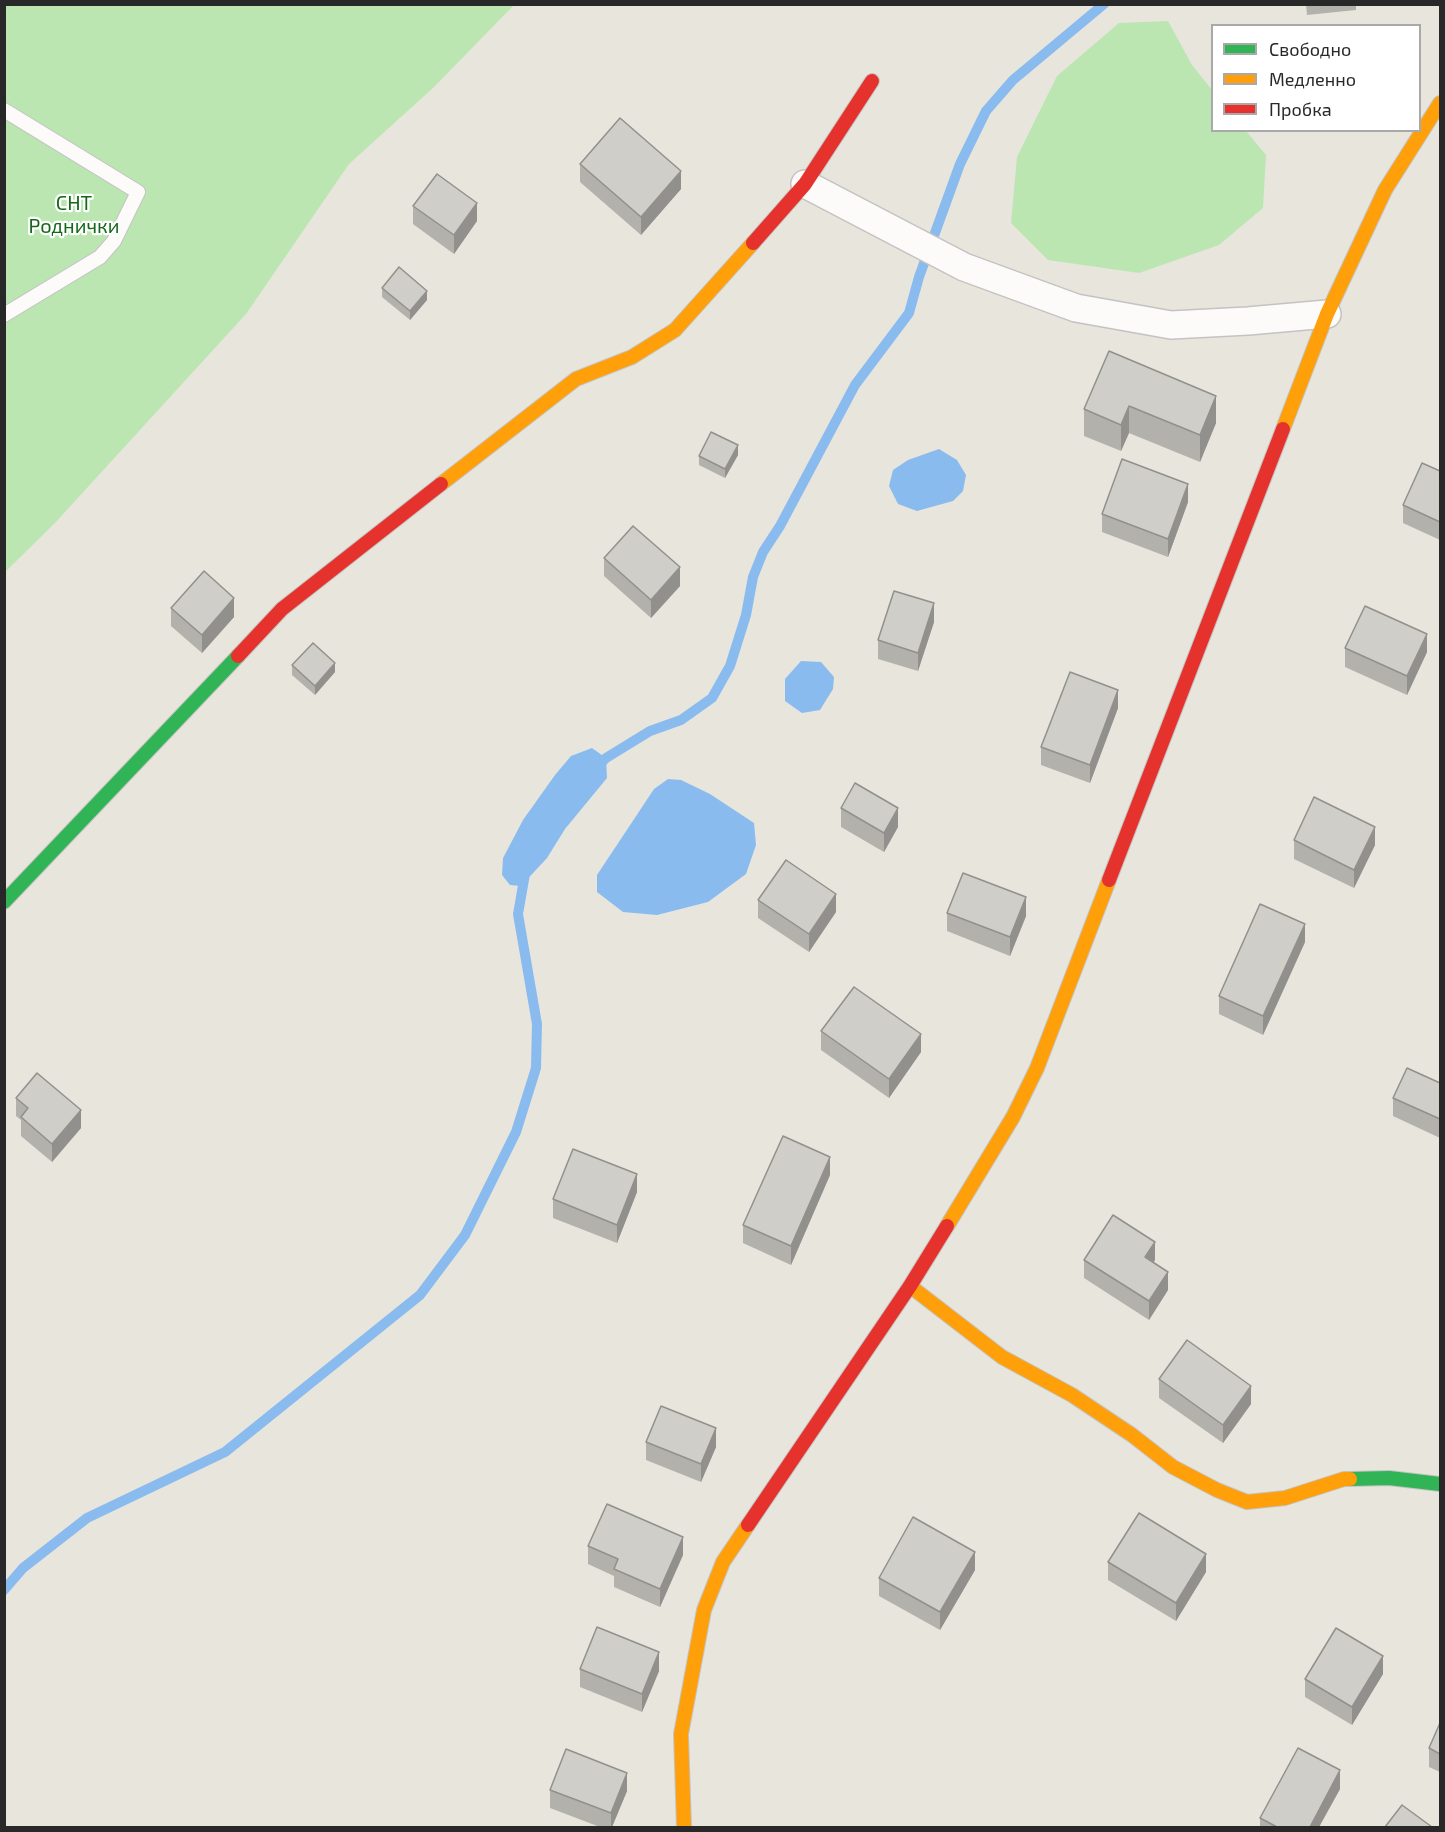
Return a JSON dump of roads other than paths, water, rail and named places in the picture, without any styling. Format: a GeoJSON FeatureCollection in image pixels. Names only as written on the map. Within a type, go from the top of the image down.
{"type":"FeatureCollection","features":[{"type":"Feature","properties":{"kind":"street"},"geometry":{"type":"LineString","coordinates":[[4,902],[282,609],[576,379],[632,357],[675,330],[805,184],[872,81]]}},
{"type":"Feature","properties":{"kind":"street"},"geometry":{"type":"LineString","coordinates":[[684,1827],[681,1734],[704,1610],[723,1562],[910,1286],[1013,1117],[1037,1068],[1327,314],[1385,190],[1440,103]]}},
{"type":"Feature","properties":{"kind":"street"},"geometry":{"type":"LineString","coordinates":[[805,184],[964,267],[1076,308],[1171,325],[1327,314]]}},
{"type":"Feature","properties":{"kind":"street"},"geometry":{"type":"LineString","coordinates":[[910,1286],[1002,1357],[1072,1395],[1132,1435],[1173,1467],[1247,1502],[1285,1498],[1344,1479],[1389,1478],[1440,1484]]}},
{"type":"Feature","properties":{"kind":"lane"},"geometry":{"type":"LineString","coordinates":[[4,110],[138,192],[114,241],[100,257],[4,315]]}},
{"type":"Feature","properties":{"kind":"water"},"geometry":{"type":"Polygon","coordinates":[[[939,449],[957,460],[966,475],[963,491],[953,501],[917,511],[898,504],[889,486],[893,470],[908,460],[939,449]]]}},
{"type":"Feature","properties":{"kind":"water"},"geometry":{"type":"Polygon","coordinates":[[[801,661],[821,662],[834,677],[833,689],[820,710],[802,713],[785,701],[785,679],[801,661]]]}},
{"type":"Feature","properties":{"kind":"water"},"geometry":{"type":"Polygon","coordinates":[[[592,748],[606,758],[607,778],[565,829],[547,858],[521,886],[510,885],[502,875],[503,858],[523,820],[571,756],[592,748]]]}},
{"type":"Feature","properties":{"kind":"water"},"geometry":{"type":"Polygon","coordinates":[[[668,779],[681,780],[710,794],[754,823],[756,845],[746,874],[708,902],[657,915],[623,912],[597,892],[597,875],[654,789],[668,779]]]}},
{"type":"Feature","properties":{"kind":"waterway"},"geometry":{"type":"LineString","coordinates":[[597,767],[606,758],[650,731],[681,720],[712,698],[730,666],[746,615],[753,577],[763,552],[780,526],[855,385],[909,313],[919,277],[960,164],[986,111],[1013,80],[1104,4]]}},
{"type":"Feature","properties":{"kind":"waterway"},"geometry":{"type":"LineString","coordinates":[[4,1590],[23,1568],[87,1518],[225,1452],[420,1295],[465,1235],[516,1132],[536,1068],[537,1024],[518,914],[525,874]]}},
{"type":"Feature","properties":{"kind":"park label","name":"СНТ Роднички"},"geometry":{"type":"Point","coordinates":[74,214]}}]}
